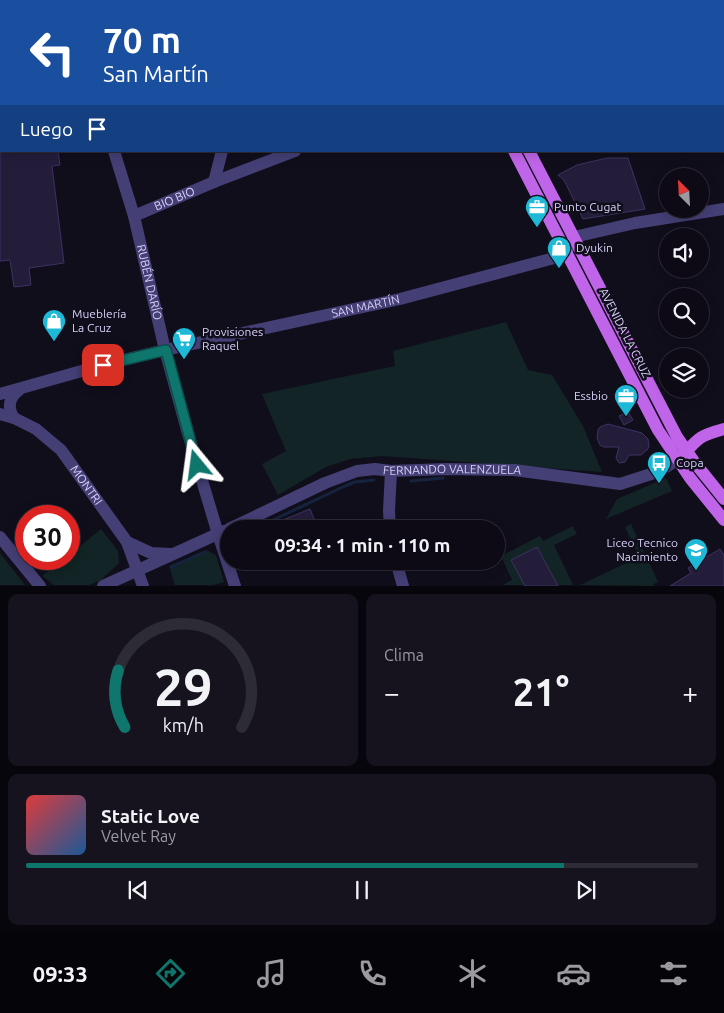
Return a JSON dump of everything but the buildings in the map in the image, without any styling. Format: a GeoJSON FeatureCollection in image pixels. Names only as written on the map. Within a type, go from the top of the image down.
{"type":"FeatureCollection","features":[{"type":"Feature","properties":{"kind":"main road","name":"AVENIDA LA CRUZ"},"geometry":{"type":"LineString","coordinates":[[515,152],[658,430],[724,499]]}},
{"type":"Feature","properties":{"kind":"main road","name":"AVENIDA LA CRUZ"},"geometry":{"type":"LineString","coordinates":[[530,152],[640,367],[681,456],[724,520]]}},
{"type":"Feature","properties":{"kind":"main road"},"geometry":{"type":"LineString","coordinates":[[681,456],[698,438],[724,430]]}},
{"type":"Feature","properties":{"kind":"street","name":"RUBÉN DARÍO"},"geometry":{"type":"LineString","coordinates":[[114,152],[134,216],[166,350],[221,520]]}},
{"type":"Feature","properties":{"kind":"street"},"geometry":{"type":"LineString","coordinates":[[214,182],[222,152]]}},
{"type":"Feature","properties":{"kind":"street","name":"BIO BIO"},"geometry":{"type":"LineString","coordinates":[[134,216],[214,182],[293,152]]}},
{"type":"Feature","properties":{"kind":"street"},"geometry":{"type":"LineString","coordinates":[[566,251],[574,236],[635,223],[724,209]]}},
{"type":"Feature","properties":{"kind":"street","name":"SAN MARTÍN"},"geometry":{"type":"LineString","coordinates":[[0,394],[166,350],[400,299],[558,257],[566,251]]}},
{"type":"Feature","properties":{"kind":"street"},"geometry":{"type":"LineString","coordinates":[[14,418],[11,414],[10,404],[13,396],[20,390]]}},
{"type":"Feature","properties":{"kind":"street","name":"MONTRI"},"geometry":{"type":"LineString","coordinates":[[0,414],[14,418],[36,429],[61,450],[127,542],[143,586]]}},
{"type":"Feature","properties":{"kind":"street","name":"FERNANDO VALENZUELA"},"geometry":{"type":"LineString","coordinates":[[248,520],[343,475],[357,471],[375,469],[514,470],[620,484],[651,474],[666,467],[681,456]]}},
{"type":"Feature","properties":{"kind":"street"},"geometry":{"type":"LineString","coordinates":[[390,520],[391,470]]}},
{"type":"Feature","properties":{"kind":"street","name":"FERNANDO VALENZUELA"},"geometry":{"type":"LineString","coordinates":[[103,586],[220,533]]}},
{"type":"Feature","properties":{"kind":"street"},"geometry":{"type":"LineString","coordinates":[[0,537],[40,586]]}},
{"type":"Feature","properties":{"kind":"street","name":"FERNANDO VALENZUELA"},"geometry":{"type":"LineString","coordinates":[[127,542],[151,553],[173,554]]}},
{"type":"Feature","properties":{"kind":"street","name":"RUBÉN DARÍO"},"geometry":{"type":"LineString","coordinates":[[233,570],[236,586]]}},
{"type":"Feature","properties":{"kind":"street"},"geometry":{"type":"LineString","coordinates":[[399,570],[403,586]]}},
{"type":"Feature","properties":{"kind":"shaded area"},"geometry":{"type":"Polygon","coordinates":[[[506,322],[528,370],[552,375],[583,426],[602,472],[383,456],[350,459],[326,467],[278,495],[262,464],[286,451],[262,394],[395,366],[393,351],[506,322]]]}},
{"type":"Feature","properties":{"kind":"shaded area"},"geometry":{"type":"Polygon","coordinates":[[[666,478],[672,491],[606,519],[617,499],[666,478]]]}},
{"type":"Feature","properties":{"kind":"shaded area"},"geometry":{"type":"Polygon","coordinates":[[[631,524],[658,582],[653,584],[654,586],[580,585],[639,557],[625,527],[631,524]]]}},
{"type":"Feature","properties":{"kind":"shaded area"},"geometry":{"type":"Polygon","coordinates":[[[573,526],[577,534],[554,545],[573,585],[503,585],[512,580],[505,565],[505,554],[540,536],[543,541],[573,526]]]}},
{"type":"Feature","properties":{"kind":"shaded area"},"geometry":{"type":"Polygon","coordinates":[[[101,529],[118,551],[119,563],[101,580],[89,585],[54,585],[42,576],[50,570],[80,570],[80,546],[101,529]]]}},
{"type":"Feature","properties":{"kind":"shaded area"},"geometry":{"type":"Polygon","coordinates":[[[206,550],[216,555],[224,582],[213,585],[175,585],[169,566],[206,550]]]}},
{"type":"Feature","properties":{"kind":"shaded area"},"geometry":{"type":"Polygon","coordinates":[[[0,553],[25,585],[0,585],[0,553]]]}},
{"type":"Feature","properties":{"kind":"waterway"},"geometry":{"type":"LineString","coordinates":[[411,481],[443,478]]}},
{"type":"Feature","properties":{"kind":"waterway"},"geometry":{"type":"LineString","coordinates":[[273,520],[355,482],[374,480]]}},
{"type":"Feature","properties":{"kind":"waterway"},"geometry":{"type":"LineString","coordinates":[[171,567],[205,552]]}},
{"type":"Feature","properties":{"kind":"place","name":"Punto Cugat"},"geometry":{"type":"Point","coordinates":[537,228]}},
{"type":"Feature","properties":{"kind":"place","name":"Dyukin"},"geometry":{"type":"Point","coordinates":[559,269]}},
{"type":"Feature","properties":{"kind":"place","name":"Mueblería La Cruz"},"geometry":{"type":"Point","coordinates":[54,342]}},
{"type":"Feature","properties":{"kind":"place","name":"Provisiones Raquel"},"geometry":{"type":"Point","coordinates":[184,360]}},
{"type":"Feature","properties":{"kind":"place","name":"Essbio"},"geometry":{"type":"Point","coordinates":[626,417]}},
{"type":"Feature","properties":{"kind":"place","name":"Copa"},"geometry":{"type":"Point","coordinates":[659,484]}},
{"type":"Feature","properties":{"kind":"place","name":"Liceo Tecnico Nacimiento"},"geometry":{"type":"Point","coordinates":[696,571]}},
{"type":"Feature","properties":{"kind":"route"},"geometry":{"type":"LineString","coordinates":[[103,365],[166,350],[197,465]]}}]}
